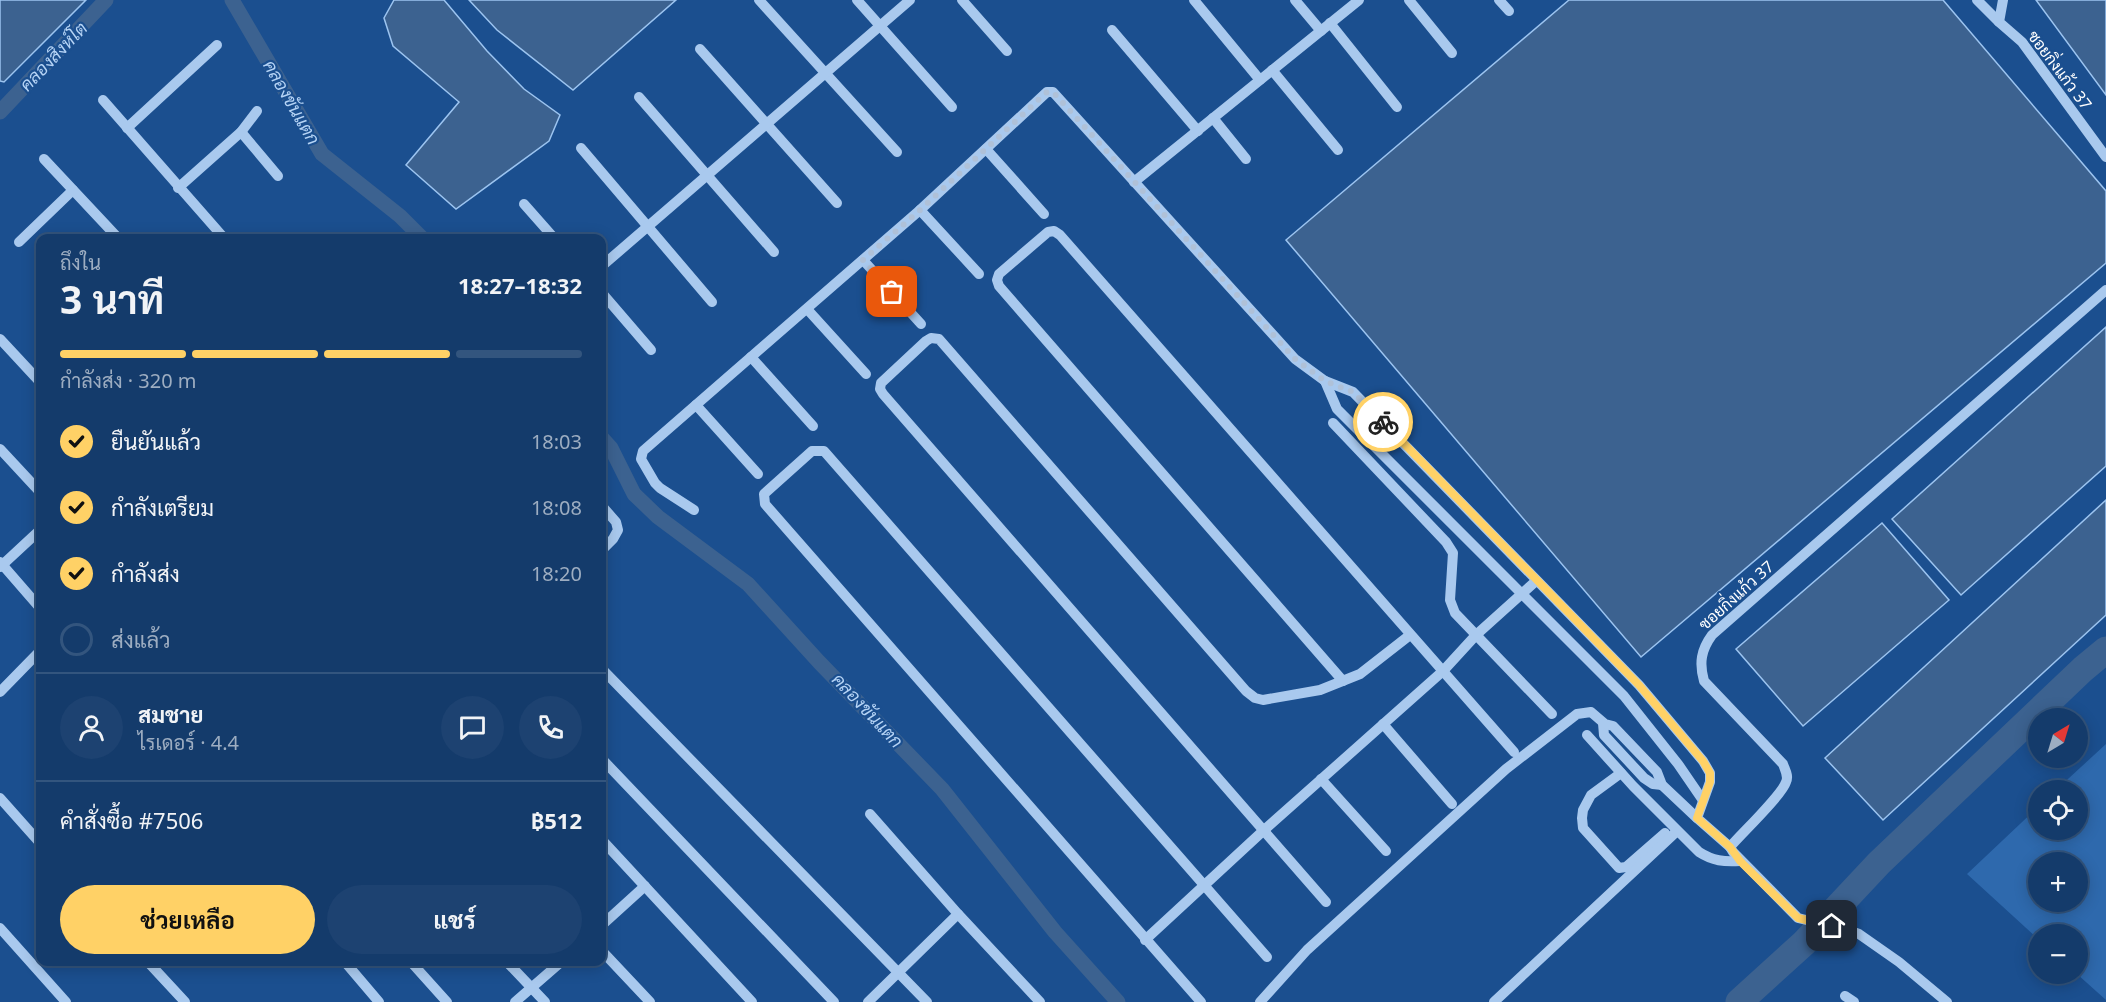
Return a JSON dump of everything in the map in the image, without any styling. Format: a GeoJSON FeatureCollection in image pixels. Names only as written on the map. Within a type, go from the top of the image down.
{"type":"FeatureCollection","features":[{"type":"Feature","properties":{"kind":"street"},"geometry":{"type":"LineString","coordinates":[[759,0],[897,152]]}},
{"type":"Feature","properties":{"kind":"street"},"geometry":{"type":"LineString","coordinates":[[857,0],[952,107]]}},
{"type":"Feature","properties":{"kind":"street"},"geometry":{"type":"LineString","coordinates":[[606,263],[910,0]]}},
{"type":"Feature","properties":{"kind":"street"},"geometry":{"type":"LineString","coordinates":[[962,0],[1007,51]]}},
{"type":"Feature","properties":{"kind":"street"},"geometry":{"type":"LineString","coordinates":[[1194,0],[1260,80]]}},
{"type":"Feature","properties":{"kind":"street"},"geometry":{"type":"LineString","coordinates":[[1295,0],[1321,31]]}},
{"type":"Feature","properties":{"kind":"street"},"geometry":{"type":"LineString","coordinates":[[1134,182],[1359,0]]}},
{"type":"Feature","properties":{"kind":"street"},"geometry":{"type":"LineString","coordinates":[[1409,0],[1452,53]]}},
{"type":"Feature","properties":{"kind":"street"},"geometry":{"type":"LineString","coordinates":[[1499,0],[1509,11]]}},
{"type":"Feature","properties":{"kind":"street","name":"ซอยกิ่งแก้ว 37"},"geometry":{"type":"LineString","coordinates":[[1977,0],[2022,42],[2106,157]]}},
{"type":"Feature","properties":{"kind":"street"},"geometry":{"type":"LineString","coordinates":[[1999,22],[2003,0]]}},
{"type":"Feature","properties":{"kind":"street"},"geometry":{"type":"LineString","coordinates":[[1330,23],[1397,107]]}},
{"type":"Feature","properties":{"kind":"street"},"geometry":{"type":"LineString","coordinates":[[1112,30],[1198,130]]}},
{"type":"Feature","properties":{"kind":"street"},"geometry":{"type":"LineString","coordinates":[[127,128],[217,45]]}},
{"type":"Feature","properties":{"kind":"street"},"geometry":{"type":"LineString","coordinates":[[700,49],[837,203]]}},
{"type":"Feature","properties":{"kind":"street"},"geometry":{"type":"LineString","coordinates":[[1272,70],[1338,150]]}},
{"type":"Feature","properties":{"kind":"street"},"geometry":{"type":"LineString","coordinates":[[694,510],[655,483],[641,459],[641,454],[920,210],[1047,92],[1053,92],[1295,359],[1325,381],[1353,392],[1639,685],[1703,761],[1710,773],[1710,782],[1697,818]]}},
{"type":"Feature","properties":{"kind":"street"},"geometry":{"type":"LineString","coordinates":[[639,98],[774,252]]}},
{"type":"Feature","properties":{"kind":"street"},"geometry":{"type":"LineString","coordinates":[[103,100],[220,234]]}},
{"type":"Feature","properties":{"kind":"street"},"geometry":{"type":"LineString","coordinates":[[178,188],[242,132],[257,111]]}},
{"type":"Feature","properties":{"kind":"street"},"geometry":{"type":"LineString","coordinates":[[1213,118],[1246,159]]}},
{"type":"Feature","properties":{"kind":"street"},"geometry":{"type":"LineString","coordinates":[[242,132],[278,176]]}},
{"type":"Feature","properties":{"kind":"street"},"geometry":{"type":"LineString","coordinates":[[581,148],[712,302]]}},
{"type":"Feature","properties":{"kind":"street"},"geometry":{"type":"LineString","coordinates":[[986,149],[1044,214]]}},
{"type":"Feature","properties":{"kind":"street"},"geometry":{"type":"LineString","coordinates":[[44,159],[114,234]]}},
{"type":"Feature","properties":{"kind":"street"},"geometry":{"type":"LineString","coordinates":[[19,242],[73,190]]}},
{"type":"Feature","properties":{"kind":"street"},"geometry":{"type":"LineString","coordinates":[[524,204],[550,234]]}},
{"type":"Feature","properties":{"kind":"street"},"geometry":{"type":"LineString","coordinates":[[920,210],[979,274]]}},
{"type":"Feature","properties":{"kind":"street"},"geometry":{"type":"LineString","coordinates":[[1342,681],[999,286],[997,280],[999,274],[1048,232],[1054,231],[1060,235],[1514,752]]}},
{"type":"Feature","properties":{"kind":"street"},"geometry":{"type":"LineString","coordinates":[[863,260],[921,324]]}},
{"type":"Feature","properties":{"kind":"street","name":"ซอยกิ่งแก้ว 37"},"geometry":{"type":"LineString","coordinates":[[1730,847],[1778,794],[1786,784],[1787,778],[1783,764],[1704,681],[1700,667],[1705,645],[1712,635],[2106,290]]}},
{"type":"Feature","properties":{"kind":"street"},"geometry":{"type":"LineString","coordinates":[[606,298],[651,350]]}},
{"type":"Feature","properties":{"kind":"street"},"geometry":{"type":"LineString","coordinates":[[807,309],[866,374]]}},
{"type":"Feature","properties":{"kind":"street"},"geometry":{"type":"LineString","coordinates":[[1326,902],[882,394],[881,382],[926,341],[932,338],[939,339],[1246,691],[1255,698],[1263,700],[1320,690],[1360,674],[1410,635]]}},
{"type":"Feature","properties":{"kind":"street"},"geometry":{"type":"LineString","coordinates":[[0,339],[36,378]]}},
{"type":"Feature","properties":{"kind":"street"},"geometry":{"type":"LineString","coordinates":[[751,357],[813,426]]}},
{"type":"Feature","properties":{"kind":"street"},"geometry":{"type":"LineString","coordinates":[[1325,381],[1337,409],[1624,696],[1643,718],[1702,799]]}},
{"type":"Feature","properties":{"kind":"street"},"geometry":{"type":"LineString","coordinates":[[696,405],[758,474]]}},
{"type":"Feature","properties":{"kind":"street"},"geometry":{"type":"LineString","coordinates":[[1333,423],[1446,542],[1453,554],[1450,600],[1455,613],[1552,714]]}},
{"type":"Feature","properties":{"kind":"street"},"geometry":{"type":"LineString","coordinates":[[0,449],[36,488]]}},
{"type":"Feature","properties":{"kind":"street"},"geometry":{"type":"LineString","coordinates":[[1201,1002],[765,504],[764,494],[812,451],[824,451],[1267,957]]}},
{"type":"Feature","properties":{"kind":"street"},"geometry":{"type":"LineString","coordinates":[[1425,497],[1441,481]]}},
{"type":"Feature","properties":{"kind":"street"},"geometry":{"type":"LineString","coordinates":[[606,511],[616,522],[618,530],[606,546]]}},
{"type":"Feature","properties":{"kind":"street"},"geometry":{"type":"LineString","coordinates":[[36,534],[1,565],[36,604]]}},
{"type":"Feature","properties":{"kind":"street"},"geometry":{"type":"LineString","coordinates":[[1145,940],[1443,670],[1476,635],[1536,581]]}},
{"type":"Feature","properties":{"kind":"street"},"geometry":{"type":"LineString","coordinates":[[0,692],[36,655]]}},
{"type":"Feature","properties":{"kind":"street"},"geometry":{"type":"LineString","coordinates":[[606,673],[927,1002]]}},
{"type":"Feature","properties":{"kind":"street"},"geometry":{"type":"LineString","coordinates":[[1624,696],[1639,685]]}},
{"type":"Feature","properties":{"kind":"street"},"geometry":{"type":"LineString","coordinates":[[1643,718],[1658,707]]}},
{"type":"Feature","properties":{"kind":"street"},"geometry":{"type":"LineString","coordinates":[[1260,1002],[1307,950],[1506,769],[1577,714],[1591,712],[1603,723],[1613,726],[1657,772],[1662,784],[1730,847],[1740,861],[1798,918],[1859,934],[1899,962],[1947,1002]]}},
{"type":"Feature","properties":{"kind":"street"},"geometry":{"type":"LineString","coordinates":[[1603,723],[1604,735],[1644,778],[1653,784],[1662,784]]}},
{"type":"Feature","properties":{"kind":"street"},"geometry":{"type":"LineString","coordinates":[[1383,724],[1452,804]]}},
{"type":"Feature","properties":{"kind":"street"},"geometry":{"type":"LineString","coordinates":[[1587,735],[1674,830],[1699,852],[1710,859],[1722,862],[1740,861]]}},
{"type":"Feature","properties":{"kind":"street"},"geometry":{"type":"LineString","coordinates":[[606,763],[834,1002]]}},
{"type":"Feature","properties":{"kind":"street"},"geometry":{"type":"LineString","coordinates":[[1621,773],[1591,795],[1583,810],[1582,818],[1583,828],[1617,867],[1626,867],[1674,830]]}},
{"type":"Feature","properties":{"kind":"street"},"geometry":{"type":"LineString","coordinates":[[1633,786],[1644,778]]}},
{"type":"Feature","properties":{"kind":"street"},"geometry":{"type":"LineString","coordinates":[[1321,779],[1386,851]]}},
{"type":"Feature","properties":{"kind":"street"},"geometry":{"type":"LineString","coordinates":[[0,798],[36,838]]}},
{"type":"Feature","properties":{"kind":"street"},"geometry":{"type":"LineString","coordinates":[[870,814],[1040,1002]]}},
{"type":"Feature","properties":{"kind":"street"},"geometry":{"type":"LineString","coordinates":[[1494,1002],[1674,830]]}},
{"type":"Feature","properties":{"kind":"street"},"geometry":{"type":"LineString","coordinates":[[606,844],[752,1002]]}},
{"type":"Feature","properties":{"kind":"street"},"geometry":{"type":"LineString","coordinates":[[606,921],[645,886]]}},
{"type":"Feature","properties":{"kind":"street"},"geometry":{"type":"LineString","coordinates":[[868,1002],[958,914]]}},
{"type":"Feature","properties":{"kind":"street"},"geometry":{"type":"LineString","coordinates":[[0,928],[66,1002]]}},
{"type":"Feature","properties":{"kind":"street"},"geometry":{"type":"LineString","coordinates":[[606,955],[650,1002]]}},
{"type":"Feature","properties":{"kind":"street"},"geometry":{"type":"LineString","coordinates":[[152,966],[184,1002]]}},
{"type":"Feature","properties":{"kind":"street"},"geometry":{"type":"LineString","coordinates":[[348,966],[379,1002]]}},
{"type":"Feature","properties":{"kind":"street"},"geometry":{"type":"LineString","coordinates":[[415,966],[447,1002]]}},
{"type":"Feature","properties":{"kind":"street"},"geometry":{"type":"LineString","coordinates":[[511,966],[545,1002]]}},
{"type":"Feature","properties":{"kind":"street"},"geometry":{"type":"LineString","coordinates":[[515,1002],[556,966]]}},
{"type":"Feature","properties":{"kind":"shaded area"},"geometry":{"type":"Polygon","coordinates":[[[0,0],[86,0],[4,82],[0,81],[0,0]]]}},
{"type":"Feature","properties":{"kind":"shaded area"},"geometry":{"type":"Polygon","coordinates":[[[394,0],[444,0],[487,51],[524,89],[560,115],[549,141],[456,209],[406,165],[459,102],[393,46],[384,18],[394,0]]]}},
{"type":"Feature","properties":{"kind":"shaded area"},"geometry":{"type":"Polygon","coordinates":[[[469,0],[676,0],[573,90],[497,30],[469,0]]]}},
{"type":"Feature","properties":{"kind":"shaded area"},"geometry":{"type":"Polygon","coordinates":[[[1569,0],[1943,0],[2106,191],[2106,263],[1641,657],[1286,240],[1569,0]]]}},
{"type":"Feature","properties":{"kind":"shaded area"},"geometry":{"type":"Polygon","coordinates":[[[2036,0],[2106,0],[2106,95],[2036,0]]]}},
{"type":"Feature","properties":{"kind":"shaded area"},"geometry":{"type":"Polygon","coordinates":[[[2106,327],[2106,466],[1961,595],[1892,519],[2106,327]]]}},
{"type":"Feature","properties":{"kind":"shaded area"},"geometry":{"type":"Polygon","coordinates":[[[2106,500],[2106,615],[1883,820],[1825,758],[2106,500]]]}},
{"type":"Feature","properties":{"kind":"shaded area"},"geometry":{"type":"Polygon","coordinates":[[[1882,523],[1949,600],[1803,726],[1736,649],[1882,523]]]}},
{"type":"Feature","properties":{"kind":"shaded area"},"geometry":{"type":"Polygon","coordinates":[[[2106,744],[2106,1000],[2088,984],[2088,924],[2028,924],[2028,930],[1967,874],[2028,816],[2028,840],[2088,840],[2088,780],[2067,780],[2080,768],[2088,768],[2088,761],[2106,744]]]}},
{"type":"Feature","properties":{"kind":"waterway","name":"คลองสิงห์โต"},"geometry":{"type":"LineString","coordinates":[[0,112],[106,0]]}},
{"type":"Feature","properties":{"kind":"waterway","name":"คลองขันแตก"},"geometry":{"type":"LineString","coordinates":[[232,0],[322,154],[400,216],[418,234]]}},
{"type":"Feature","properties":{"kind":"waterway","name":"คลองขันแตก"},"geometry":{"type":"LineString","coordinates":[[606,442],[634,494],[658,517],[748,584],[819,662],[942,789],[1055,932],[1118,1002]]}},
{"type":"Feature","properties":{"kind":"waterway"},"geometry":{"type":"LineString","coordinates":[[1739,1002],[1804,943],[1879,863],[2083,669],[2106,650]]}},
{"type":"Feature","properties":{"kind":"way so far"},"geometry":{"type":"LineString","coordinates":[[892,292],[863,260],[1047,92],[1053,92],[1295,359],[1325,381],[1353,392],[1383,422]]}},
{"type":"Feature","properties":{"kind":"route"},"geometry":{"type":"LineString","coordinates":[[1383,422],[1639,685],[1703,761],[1710,773],[1710,782],[1697,818],[1730,847],[1740,861],[1798,918],[1832,926]]}}]}
